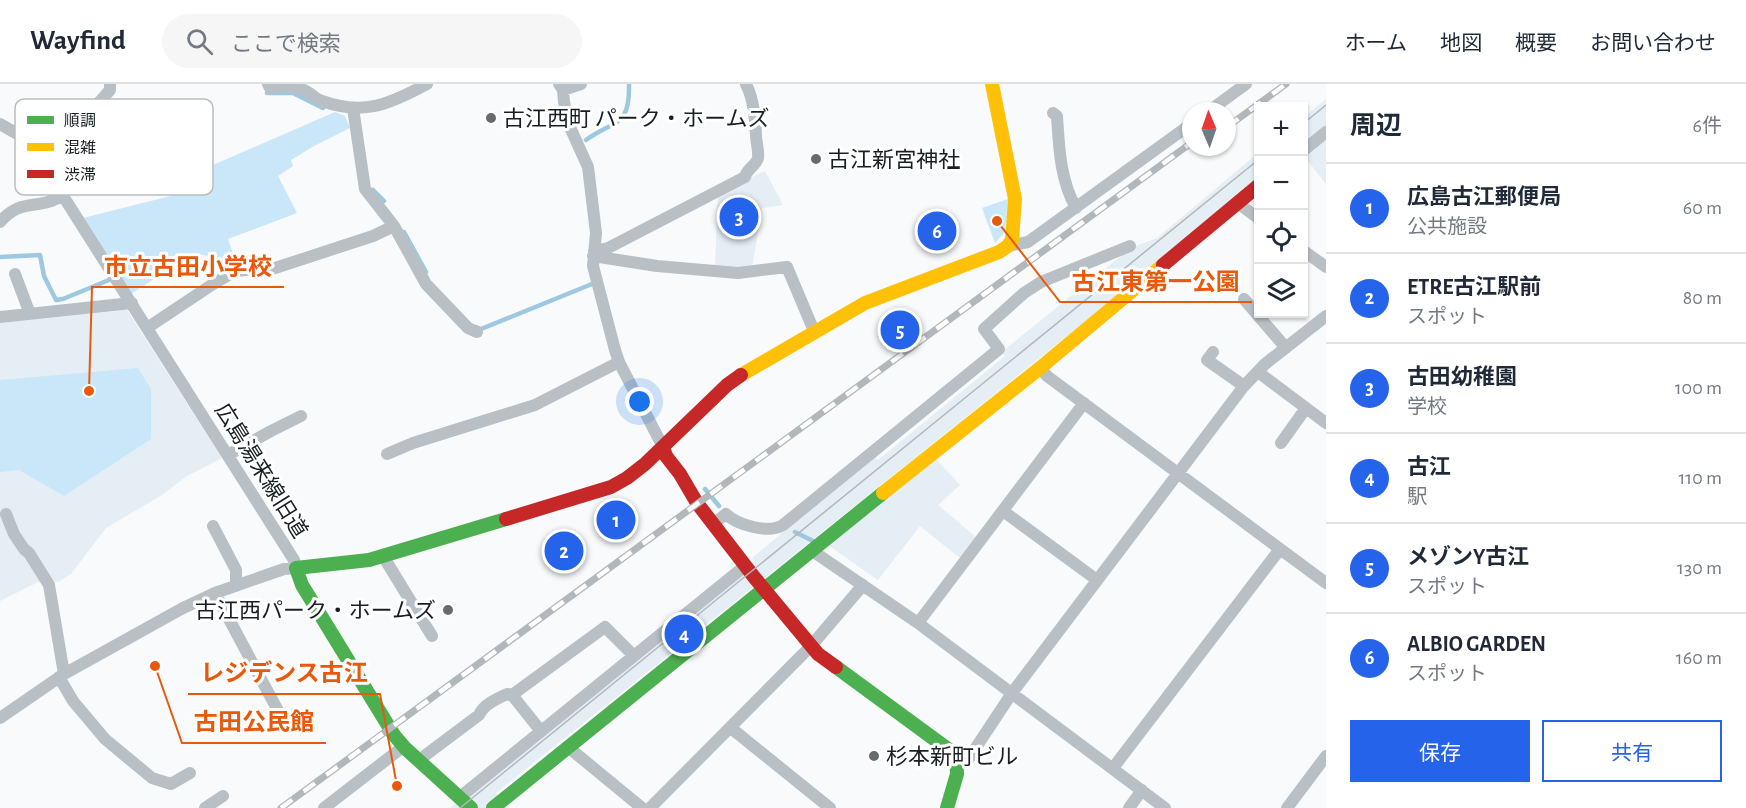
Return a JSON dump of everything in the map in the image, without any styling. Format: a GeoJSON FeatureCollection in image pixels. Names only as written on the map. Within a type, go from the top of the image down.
{"type":"FeatureCollection","features":[{"type":"Feature","properties":{"kind":"street"},"geometry":{"type":"LineString","coordinates":[[102,99],[110,90],[110,84]]}},
{"type":"Feature","properties":{"kind":"street"},"geometry":{"type":"LineString","coordinates":[[268,84],[270,88],[288,85],[296,87],[307,91],[319,100],[353,108],[381,106],[427,84]]}},
{"type":"Feature","properties":{"kind":"street"},"geometry":{"type":"LineString","coordinates":[[581,84],[561,87],[569,124],[588,167],[596,233],[593,266],[619,362],[666,456],[745,566],[818,654],[956,755],[959,762],[947,808]]}},
{"type":"Feature","properties":{"kind":"street"},"geometry":{"type":"LineString","coordinates":[[594,253],[608,248],[745,177],[747,170],[756,163],[758,158],[751,93],[746,84]]}},
{"type":"Feature","properties":{"kind":"street"},"geometry":{"type":"LineString","coordinates":[[992,84],[1015,199],[1014,233],[1008,246]]}},
{"type":"Feature","properties":{"kind":"street"},"geometry":{"type":"LineString","coordinates":[[1221,102],[1246,84]]}},
{"type":"Feature","properties":{"kind":"street"},"geometry":{"type":"LineString","coordinates":[[353,108],[365,189],[394,226],[426,284],[468,328],[477,333]]}},
{"type":"Feature","properties":{"kind":"street"},"geometry":{"type":"LineString","coordinates":[[1053,113],[1057,116],[1060,161],[1076,208]]}},
{"type":"Feature","properties":{"kind":"street","name":"広島湯来線旧道"},"geometry":{"type":"LineString","coordinates":[[0,124],[15,133]]}},
{"type":"Feature","properties":{"kind":"street"},"geometry":{"type":"LineString","coordinates":[[471,808],[405,748],[394,735],[302,585],[296,568],[345,564],[383,556],[611,487],[627,478],[663,447],[727,385],[864,303],[999,252],[1008,246],[1028,242],[1182,131]]}},
{"type":"Feature","properties":{"kind":"street"},"geometry":{"type":"LineString","coordinates":[[1308,147],[1326,132]]}},
{"type":"Feature","properties":{"kind":"street"},"geometry":{"type":"LineString","coordinates":[[493,808],[1040,368],[1254,190]]}},
{"type":"Feature","properties":{"kind":"street"},"geometry":{"type":"LineString","coordinates":[[0,222],[8,212],[30,204],[53,202],[63,195]]}},
{"type":"Feature","properties":{"kind":"street","name":"広島湯来線旧道"},"geometry":{"type":"LineString","coordinates":[[0,718],[61,676],[183,608],[215,593],[296,568],[294,560],[65,195]]}},
{"type":"Feature","properties":{"kind":"street"},"geometry":{"type":"LineString","coordinates":[[1239,204],[1254,215]]}},
{"type":"Feature","properties":{"kind":"street"},"geometry":{"type":"LineString","coordinates":[[147,328],[235,271],[269,270],[373,236],[394,226]]}},
{"type":"Feature","properties":{"kind":"street"},"geometry":{"type":"LineString","coordinates":[[713,524],[726,514],[730,518],[759,529],[777,529],[999,349],[984,329],[1024,293],[1041,282],[1130,246]]}},
{"type":"Feature","properties":{"kind":"street"},"geometry":{"type":"LineString","coordinates":[[594,253],[657,266],[738,273],[787,267],[814,331]]}},
{"type":"Feature","properties":{"kind":"street"},"geometry":{"type":"LineString","coordinates":[[1308,254],[1326,267]]}},
{"type":"Feature","properties":{"kind":"street"},"geometry":{"type":"LineString","coordinates":[[15,274],[30,314]]}},
{"type":"Feature","properties":{"kind":"street"},"geometry":{"type":"LineString","coordinates":[[1244,299],[1286,348]]}},
{"type":"Feature","properties":{"kind":"street"},"geometry":{"type":"LineString","coordinates":[[0,317],[132,303]]}},
{"type":"Feature","properties":{"kind":"street"},"geometry":{"type":"LineString","coordinates":[[959,762],[969,758],[1012,693],[1244,386],[1326,316]]}},
{"type":"Feature","properties":{"kind":"street"},"geometry":{"type":"LineString","coordinates":[[1213,352],[1207,360],[1244,386]]}},
{"type":"Feature","properties":{"kind":"street"},"geometry":{"type":"LineString","coordinates":[[387,453],[535,405],[619,362]]}},
{"type":"Feature","properties":{"kind":"street"},"geometry":{"type":"LineString","coordinates":[[1040,368],[1047,376],[1326,583]]}},
{"type":"Feature","properties":{"kind":"street"},"geometry":{"type":"LineString","coordinates":[[1258,372],[1326,423]]}},
{"type":"Feature","properties":{"kind":"street"},"geometry":{"type":"LineString","coordinates":[[918,623],[1084,403]]}},
{"type":"Feature","properties":{"kind":"street"},"geometry":{"type":"LineString","coordinates":[[1281,443],[1306,408]]}},
{"type":"Feature","properties":{"kind":"street"},"geometry":{"type":"LineString","coordinates":[[228,456],[271,430],[302,417]]}},
{"type":"Feature","properties":{"kind":"street"},"geometry":{"type":"LineString","coordinates":[[1003,511],[1097,580]]}},
{"type":"Feature","properties":{"kind":"street"},"geometry":{"type":"LineString","coordinates":[[6,514],[14,534],[49,585],[61,676],[73,701],[105,739],[152,778],[171,784],[190,773]]}},
{"type":"Feature","properties":{"kind":"street"},"geometry":{"type":"LineString","coordinates":[[213,526],[236,570],[236,586]]}},
{"type":"Feature","properties":{"kind":"street"},"geometry":{"type":"LineString","coordinates":[[1113,768],[1280,549]]}},
{"type":"Feature","properties":{"kind":"street"},"geometry":{"type":"LineString","coordinates":[[811,550],[918,623],[1166,808]]}},
{"type":"Feature","properties":{"kind":"street"},"geometry":{"type":"LineString","coordinates":[[383,556],[432,636]]}},
{"type":"Feature","properties":{"kind":"street"},"geometry":{"type":"LineString","coordinates":[[460,797],[745,566]]}},
{"type":"Feature","properties":{"kind":"street"},"geometry":{"type":"LineString","coordinates":[[650,808],[811,646],[862,585]]}},
{"type":"Feature","properties":{"kind":"street"},"geometry":{"type":"LineString","coordinates":[[215,593],[283,720]]}},
{"type":"Feature","properties":{"kind":"street"},"geometry":{"type":"LineString","coordinates":[[512,696],[605,627],[633,655]]}},
{"type":"Feature","properties":{"kind":"street"},"geometry":{"type":"LineString","coordinates":[[419,760],[479,715],[481,709],[507,694],[512,696],[540,730]]}},
{"type":"Feature","properties":{"kind":"street"},"geometry":{"type":"LineString","coordinates":[[731,728],[830,808]]}},
{"type":"Feature","properties":{"kind":"street"},"geometry":{"type":"LineString","coordinates":[[568,747],[642,808]]}},
{"type":"Feature","properties":{"kind":"street"},"geometry":{"type":"LineString","coordinates":[[324,808],[399,750],[405,748]]}},
{"type":"Feature","properties":{"kind":"street"},"geometry":{"type":"LineString","coordinates":[[1287,808],[1326,756]]}},
{"type":"Feature","properties":{"kind":"street"},"geometry":{"type":"LineString","coordinates":[[1129,808],[1142,790]]}},
{"type":"Feature","properties":{"kind":"street"},"geometry":{"type":"LineString","coordinates":[[205,808],[223,796]]}},
{"type":"Feature","properties":{"kind":"shaded area"},"geometry":{"type":"Polygon","coordinates":[[[1326,99],[1326,128],[1308,143],[1308,114],[1326,99]]]}},
{"type":"Feature","properties":{"kind":"shaded area"},"geometry":{"type":"Polygon","coordinates":[[[335,112],[345,116],[350,128],[291,160],[293,166],[278,176],[297,213],[228,239],[238,267],[230,270],[225,260],[194,253],[131,294],[83,218],[174,195],[213,195],[213,165],[335,112]]]}},
{"type":"Feature","properties":{"kind":"shaded area"},"geometry":{"type":"Polygon","coordinates":[[[1326,137],[1326,184],[1308,161],[1308,153],[1326,137]]]}},
{"type":"Feature","properties":{"kind":"shaded area"},"geometry":{"type":"Polygon","coordinates":[[[1254,156],[1254,186],[496,793],[499,797],[485,808],[450,808],[738,575],[754,561],[752,558],[874,456],[878,460],[1005,356],[1002,352],[1093,278],[1133,247],[1157,238],[1254,156]]]}},
{"type":"Feature","properties":{"kind":"shaded area"},"geometry":{"type":"Polygon","coordinates":[[[765,171],[783,205],[762,208],[752,269],[715,268],[718,193],[765,171]]]}},
{"type":"Feature","properties":{"kind":"shaded area"},"geometry":{"type":"Polygon","coordinates":[[[1008,199],[1005,232],[995,243],[982,208],[1008,199]]]}},
{"type":"Feature","properties":{"kind":"shaded area"},"geometry":{"type":"Polygon","coordinates":[[[127,310],[222,458],[187,476],[162,495],[106,528],[71,574],[58,582],[42,580],[0,601],[0,323],[127,310]]]}},
{"type":"Feature","properties":{"kind":"shaded area"},"geometry":{"type":"Polygon","coordinates":[[[138,368],[151,389],[151,439],[64,496],[19,470],[0,472],[0,380],[138,368]]]}},
{"type":"Feature","properties":{"kind":"shaded area"},"geometry":{"type":"Polygon","coordinates":[[[935,458],[960,485],[938,505],[977,538],[961,559],[920,526],[878,580],[828,545],[935,458]]]}},
{"type":"Feature","properties":{"kind":"waterway"},"geometry":{"type":"LineString","coordinates":[[586,140],[623,116],[627,109],[629,84]]}},
{"type":"Feature","properties":{"kind":"waterway"},"geometry":{"type":"LineString","coordinates":[[267,93],[293,93],[323,108]]}},
{"type":"Feature","properties":{"kind":"waterway"},"geometry":{"type":"LineString","coordinates":[[373,190],[384,201]]}},
{"type":"Feature","properties":{"kind":"waterway"},"geometry":{"type":"LineString","coordinates":[[404,232],[426,272]]}},
{"type":"Feature","properties":{"kind":"waterway"},"geometry":{"type":"LineString","coordinates":[[0,257],[40,255],[44,276],[56,300],[109,280]]}},
{"type":"Feature","properties":{"kind":"waterway"},"geometry":{"type":"LineString","coordinates":[[476,327],[481,329],[592,284]]}},
{"type":"Feature","properties":{"kind":"waterway"},"geometry":{"type":"LineString","coordinates":[[705,489],[719,506]]}},
{"type":"Feature","properties":{"kind":"waterway"},"geometry":{"type":"LineString","coordinates":[[795,532],[813,541]]}},
{"type":"Feature","properties":{"kind":"tram line"},"geometry":{"type":"LineString","coordinates":[[1308,120],[1326,105]]}},
{"type":"Feature","properties":{"kind":"tram line"},"geometry":{"type":"LineString","coordinates":[[460,808],[1254,163]]}},
{"type":"Feature","properties":{"kind":"railway"},"geometry":{"type":"LineString","coordinates":[[1236,120],[1286,84]]}},
{"type":"Feature","properties":{"kind":"railway"},"geometry":{"type":"LineString","coordinates":[[281,808],[1182,150]]}},
{"type":"Feature","properties":{"kind":"traffic: fast"},"geometry":{"type":"LineString","coordinates":[[493,808],[883,493]]}},
{"type":"Feature","properties":{"kind":"traffic: fast"},"geometry":{"type":"LineString","coordinates":[[471,808],[405,748],[394,735],[302,585],[296,568],[369,560],[506,519]]}},
{"type":"Feature","properties":{"kind":"traffic: fast"},"geometry":{"type":"LineString","coordinates":[[836,667],[956,755],[957,774],[947,808]]}},
{"type":"Feature","properties":{"kind":"traffic: slow"},"geometry":{"type":"LineString","coordinates":[[741,375],[865,303],[999,252],[1008,246],[1012,240],[1015,199],[992,84]]}},
{"type":"Feature","properties":{"kind":"traffic: slow"},"geometry":{"type":"LineString","coordinates":[[883,493],[1040,368],[1163,265]]}},
{"type":"Feature","properties":{"kind":"traffic: jam"},"geometry":{"type":"LineString","coordinates":[[1163,265],[1254,189]]}},
{"type":"Feature","properties":{"kind":"traffic: jam"},"geometry":{"type":"LineString","coordinates":[[506,519],[611,487],[627,478],[645,464],[727,385],[741,375]]}},
{"type":"Feature","properties":{"kind":"traffic: jam"},"geometry":{"type":"LineString","coordinates":[[663,447],[666,456],[697,503],[754,577],[818,654],[836,667]]}},
{"type":"Feature","properties":{"kind":"place","name":"古江西町 パーク・ホームズ"},"geometry":{"type":"Point","coordinates":[491,118]}},
{"type":"Feature","properties":{"kind":"place","name":"古江新宮神社"},"geometry":{"type":"Point","coordinates":[816,159]}},
{"type":"Feature","properties":{"kind":"place","name":"古田幼稚園"},"geometry":{"type":"Point","coordinates":[739,217]}},
{"type":"Feature","properties":{"kind":"place","name":"古江東第一公園"},"geometry":{"type":"Point","coordinates":[997,221]}},
{"type":"Feature","properties":{"kind":"place","name":"ALBIO GARDEN"},"geometry":{"type":"Point","coordinates":[937,231]}},
{"type":"Feature","properties":{"kind":"place","name":"メゾンY古江"},"geometry":{"type":"Point","coordinates":[900,330]}},
{"type":"Feature","properties":{"kind":"place","name":"市立古田小学校"},"geometry":{"type":"Point","coordinates":[89,391]}},
{"type":"Feature","properties":{"kind":"place","name":"広島古江郵便局"},"geometry":{"type":"Point","coordinates":[616,520]}},
{"type":"Feature","properties":{"kind":"place","name":"ETRE古江駅前"},"geometry":{"type":"Point","coordinates":[564,551]}},
{"type":"Feature","properties":{"kind":"place","name":"古江西パーク・ホームズ"},"geometry":{"type":"Point","coordinates":[448,610]}},
{"type":"Feature","properties":{"kind":"place","name":"古江"},"geometry":{"type":"Point","coordinates":[684,634]}},
{"type":"Feature","properties":{"kind":"place","name":"古田公民館"},"geometry":{"type":"Point","coordinates":[155,666]}},
{"type":"Feature","properties":{"kind":"place","name":"杉本新町ビル"},"geometry":{"type":"Point","coordinates":[874,756]}},
{"type":"Feature","properties":{"kind":"place","name":"レジデンス古江"},"geometry":{"type":"Point","coordinates":[397,786]}}]}
